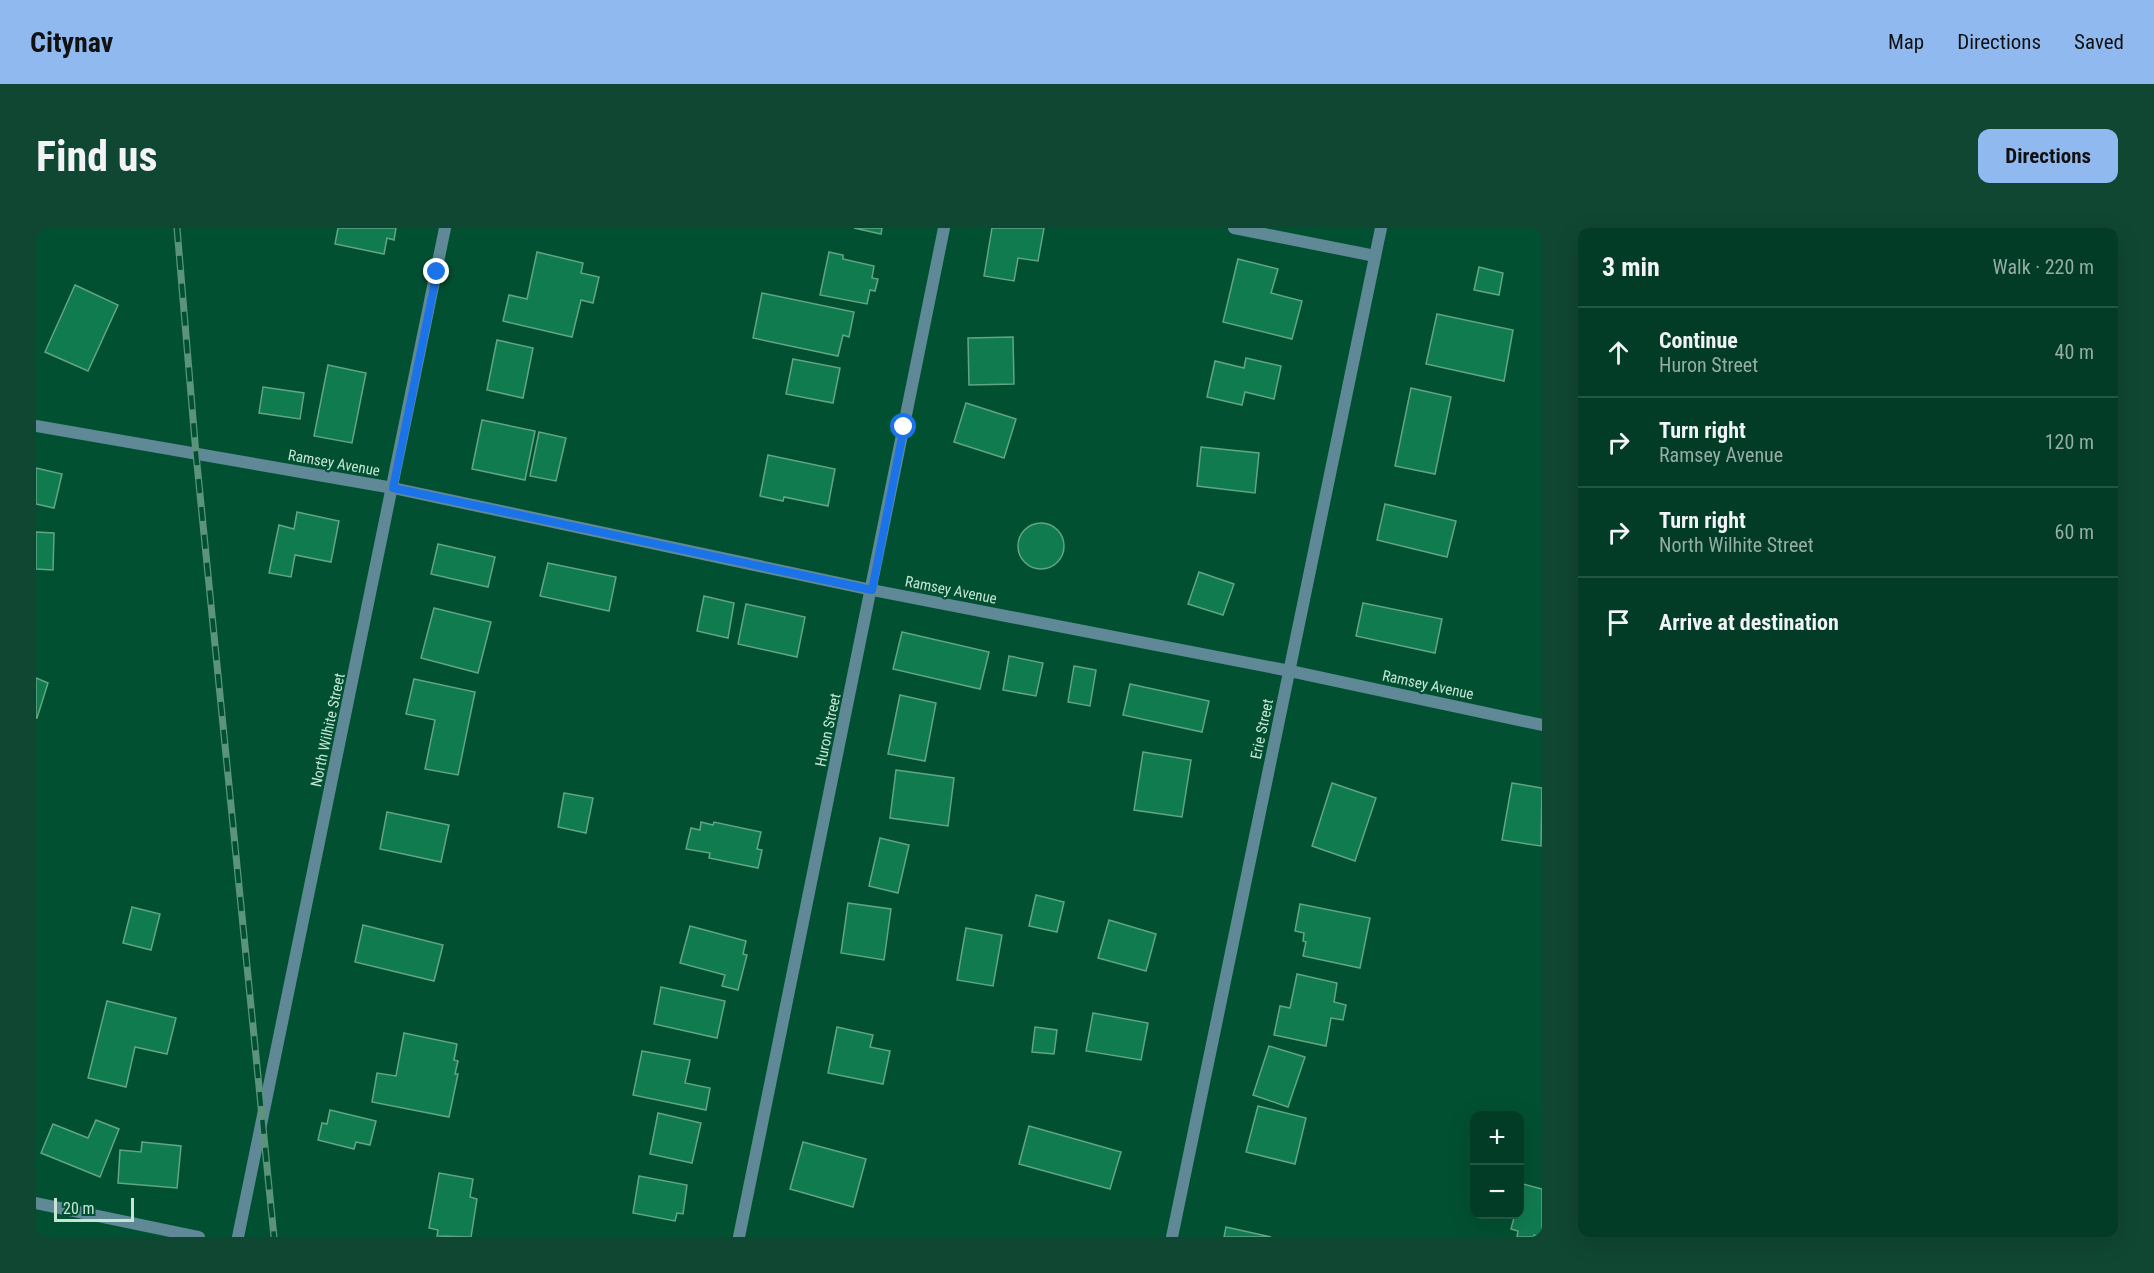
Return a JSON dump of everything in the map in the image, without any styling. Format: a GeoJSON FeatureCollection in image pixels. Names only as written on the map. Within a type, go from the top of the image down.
{"type":"FeatureCollection","features":[{"type":"Feature","properties":{"kind":"street","name":"North Wilhite Street"},"geometry":{"type":"LineString","coordinates":[[238,1237],[445,228]]}},
{"type":"Feature","properties":{"kind":"street","name":"Huron Street"},"geometry":{"type":"LineString","coordinates":[[739,1237],[944,228]]}},
{"type":"Feature","properties":{"kind":"street"},"geometry":{"type":"LineString","coordinates":[[1234,228],[1376,256]]}},
{"type":"Feature","properties":{"kind":"street","name":"Erie Street"},"geometry":{"type":"LineString","coordinates":[[1172,1237],[1381,228]]}},
{"type":"Feature","properties":{"kind":"street","name":"Ramsey Avenue"},"geometry":{"type":"LineString","coordinates":[[36,426],[393,488],[872,590],[1290,671],[1542,725]]}},
{"type":"Feature","properties":{"kind":"street"},"geometry":{"type":"LineString","coordinates":[[36,1203],[199,1237]]}},
{"type":"Feature","properties":{"kind":"building"},"geometry":{"type":"Polygon","coordinates":[[[338,228],[396,228],[394,240],[387,238],[384,254],[335,244],[338,228]]]}},
{"type":"Feature","properties":{"kind":"building"},"geometry":{"type":"Polygon","coordinates":[[[854,228],[882,228],[881,234],[854,228]]]}},
{"type":"Feature","properties":{"kind":"building"},"geometry":{"type":"Polygon","coordinates":[[[992,228],[1044,228],[1038,261],[1018,258],[1014,281],[984,276],[992,228]]]}},
{"type":"Feature","properties":{"kind":"building"},"geometry":{"type":"Polygon","coordinates":[[[537,252],[583,263],[581,273],[599,277],[593,303],[581,300],[572,337],[503,321],[509,295],[527,299],[537,252]]]}},
{"type":"Feature","properties":{"kind":"building"},"geometry":{"type":"Polygon","coordinates":[[[829,252],[843,255],[843,259],[874,266],[872,278],[878,279],[875,291],[870,290],[867,304],[820,295],[829,252]]]}},
{"type":"Feature","properties":{"kind":"building"},"geometry":{"type":"Polygon","coordinates":[[[1238,259],[1278,269],[1271,293],[1302,301],[1292,339],[1223,322],[1238,259]]]}},
{"type":"Feature","properties":{"kind":"building"},"geometry":{"type":"Polygon","coordinates":[[[1479,267],[1503,273],[1499,295],[1474,290],[1479,267]]]}},
{"type":"Feature","properties":{"kind":"building"},"geometry":{"type":"Polygon","coordinates":[[[75,285],[118,305],[88,371],[45,352],[75,285]]]}},
{"type":"Feature","properties":{"kind":"building"},"geometry":{"type":"Polygon","coordinates":[[[762,293],[854,312],[849,337],[843,335],[838,356],[753,338],[762,293]]]}},
{"type":"Feature","properties":{"kind":"building"},"geometry":{"type":"Polygon","coordinates":[[[1437,314],[1513,330],[1504,381],[1426,364],[1437,314]]]}},
{"type":"Feature","properties":{"kind":"building"},"geometry":{"type":"Polygon","coordinates":[[[1013,337],[1014,384],[969,385],[968,338],[1013,337]]]}},
{"type":"Feature","properties":{"kind":"building"},"geometry":{"type":"Polygon","coordinates":[[[497,340],[533,348],[523,398],[487,390],[497,340]]]}},
{"type":"Feature","properties":{"kind":"building"},"geometry":{"type":"Polygon","coordinates":[[[1246,358],[1281,366],[1274,399],[1245,392],[1242,405],[1207,397],[1215,361],[1244,368],[1246,358]]]}},
{"type":"Feature","properties":{"kind":"building"},"geometry":{"type":"Polygon","coordinates":[[[793,359],[840,368],[833,403],[786,394],[793,359]]]}},
{"type":"Feature","properties":{"kind":"building"},"geometry":{"type":"Polygon","coordinates":[[[328,365],[366,373],[352,443],[314,436],[328,365]]]}},
{"type":"Feature","properties":{"kind":"building"},"geometry":{"type":"Polygon","coordinates":[[[263,387],[304,393],[300,419],[259,413],[263,387]]]}},
{"type":"Feature","properties":{"kind":"building"},"geometry":{"type":"Polygon","coordinates":[[[1411,388],[1451,397],[1435,474],[1395,466],[1411,388]]]}},
{"type":"Feature","properties":{"kind":"building"},"geometry":{"type":"Polygon","coordinates":[[[966,403],[1016,419],[1004,458],[954,442],[966,403]]]}},
{"type":"Feature","properties":{"kind":"building"},"geometry":{"type":"Polygon","coordinates":[[[482,420],[535,431],[525,480],[472,469],[482,420]]]}},
{"type":"Feature","properties":{"kind":"building"},"geometry":{"type":"Polygon","coordinates":[[[539,432],[566,438],[556,481],[530,476],[539,432]]]}},
{"type":"Feature","properties":{"kind":"building"},"geometry":{"type":"Polygon","coordinates":[[[1201,447],[1259,453],[1255,493],[1197,486],[1201,447]]]}},
{"type":"Feature","properties":{"kind":"building"},"geometry":{"type":"Polygon","coordinates":[[[768,455],[835,469],[828,506],[784,497],[783,501],[760,496],[768,455]]]}},
{"type":"Feature","properties":{"kind":"building"},"geometry":{"type":"Polygon","coordinates":[[[36,468],[62,474],[54,508],[36,504],[36,468]]]}},
{"type":"Feature","properties":{"kind":"building"},"geometry":{"type":"Polygon","coordinates":[[[1385,504],[1456,521],[1447,557],[1377,540],[1385,504]]]}},
{"type":"Feature","properties":{"kind":"building"},"geometry":{"type":"Polygon","coordinates":[[[297,512],[339,521],[331,562],[295,555],[291,577],[269,573],[279,525],[294,529],[297,512]]]}},
{"type":"Feature","properties":{"kind":"building"},"geometry":{"type":"Polygon","coordinates":[[[1041,523],[1057,530],[1064,546],[1057,562],[1041,569],[1025,562],[1018,546],[1025,530],[1041,523]]]}},
{"type":"Feature","properties":{"kind":"building"},"geometry":{"type":"Polygon","coordinates":[[[36,532],[54,533],[53,570],[36,569],[36,532]]]}},
{"type":"Feature","properties":{"kind":"building"},"geometry":{"type":"Polygon","coordinates":[[[438,544],[495,557],[488,587],[431,574],[438,544]]]}},
{"type":"Feature","properties":{"kind":"building"},"geometry":{"type":"Polygon","coordinates":[[[548,563],[616,577],[609,611],[540,596],[548,563]]]}},
{"type":"Feature","properties":{"kind":"building"},"geometry":{"type":"Polygon","coordinates":[[[1199,572],[1234,584],[1223,615],[1188,604],[1199,572]]]}},
{"type":"Feature","properties":{"kind":"building"},"geometry":{"type":"Polygon","coordinates":[[[704,596],[734,603],[728,638],[697,631],[704,596]]]}},
{"type":"Feature","properties":{"kind":"building"},"geometry":{"type":"Polygon","coordinates":[[[1363,603],[1442,619],[1435,653],[1356,636],[1363,603]]]}},
{"type":"Feature","properties":{"kind":"building"},"geometry":{"type":"Polygon","coordinates":[[[746,604],[805,617],[797,657],[738,644],[746,604]]]}},
{"type":"Feature","properties":{"kind":"building"},"geometry":{"type":"Polygon","coordinates":[[[434,608],[491,622],[478,673],[421,658],[434,608]]]}},
{"type":"Feature","properties":{"kind":"building"},"geometry":{"type":"Polygon","coordinates":[[[902,632],[989,652],[980,689],[893,669],[902,632]]]}},
{"type":"Feature","properties":{"kind":"building"},"geometry":{"type":"Polygon","coordinates":[[[1009,656],[1043,663],[1036,696],[1003,690],[1009,656]]]}},
{"type":"Feature","properties":{"kind":"building"},"geometry":{"type":"Polygon","coordinates":[[[1074,666],[1096,670],[1090,706],[1068,702],[1074,666]]]}},
{"type":"Feature","properties":{"kind":"building"},"geometry":{"type":"Polygon","coordinates":[[[36,678],[48,683],[37,718],[36,718],[36,678]]]}},
{"type":"Feature","properties":{"kind":"building"},"geometry":{"type":"Polygon","coordinates":[[[414,679],[475,692],[458,775],[425,769],[435,720],[406,714],[414,679]]]}},
{"type":"Feature","properties":{"kind":"building"},"geometry":{"type":"Polygon","coordinates":[[[1130,684],[1209,701],[1202,732],[1123,715],[1130,684]]]}},
{"type":"Feature","properties":{"kind":"building"},"geometry":{"type":"Polygon","coordinates":[[[900,695],[936,703],[925,761],[888,754],[900,695]]]}},
{"type":"Feature","properties":{"kind":"building"},"geometry":{"type":"Polygon","coordinates":[[[1143,752],[1191,760],[1182,817],[1134,810],[1143,752]]]}},
{"type":"Feature","properties":{"kind":"building"},"geometry":{"type":"Polygon","coordinates":[[[896,770],[954,778],[948,826],[890,818],[896,770]]]}},
{"type":"Feature","properties":{"kind":"building"},"geometry":{"type":"Polygon","coordinates":[[[1332,783],[1376,798],[1355,861],[1312,846],[1332,783]]]}},
{"type":"Feature","properties":{"kind":"building"},"geometry":{"type":"Polygon","coordinates":[[[1512,783],[1542,788],[1541,846],[1502,840],[1512,783]]]}},
{"type":"Feature","properties":{"kind":"building"},"geometry":{"type":"Polygon","coordinates":[[[564,793],[593,798],[586,833],[558,827],[564,793]]]}},
{"type":"Feature","properties":{"kind":"building"},"geometry":{"type":"Polygon","coordinates":[[[387,812],[449,825],[441,862],[380,849],[387,812]]]}},
{"type":"Feature","properties":{"kind":"building"},"geometry":{"type":"Polygon","coordinates":[[[701,822],[713,825],[714,822],[761,832],[757,849],[762,850],[758,868],[709,858],[710,853],[686,849],[691,828],[700,830],[701,822]]]}},
{"type":"Feature","properties":{"kind":"building"},"geometry":{"type":"Polygon","coordinates":[[[880,838],[909,845],[898,893],[869,886],[880,838]]]}},
{"type":"Feature","properties":{"kind":"building"},"geometry":{"type":"Polygon","coordinates":[[[1036,895],[1064,902],[1057,932],[1029,926],[1036,895]]]}},
{"type":"Feature","properties":{"kind":"building"},"geometry":{"type":"Polygon","coordinates":[[[848,903],[891,909],[884,960],[841,953],[848,903]]]}},
{"type":"Feature","properties":{"kind":"building"},"geometry":{"type":"Polygon","coordinates":[[[1300,904],[1370,918],[1360,968],[1303,956],[1306,942],[1303,941],[1304,933],[1295,931],[1300,904]]]}},
{"type":"Feature","properties":{"kind":"building"},"geometry":{"type":"Polygon","coordinates":[[[132,907],[160,914],[151,950],[123,943],[132,907]]]}},
{"type":"Feature","properties":{"kind":"building"},"geometry":{"type":"Polygon","coordinates":[[[1109,920],[1156,934],[1146,971],[1098,958],[1109,920]]]}},
{"type":"Feature","properties":{"kind":"building"},"geometry":{"type":"Polygon","coordinates":[[[363,925],[443,945],[434,981],[355,962],[363,925]]]}},
{"type":"Feature","properties":{"kind":"building"},"geometry":{"type":"Polygon","coordinates":[[[690,926],[746,941],[743,954],[747,955],[738,990],[722,986],[725,975],[680,963],[690,926]]]}},
{"type":"Feature","properties":{"kind":"building"},"geometry":{"type":"Polygon","coordinates":[[[966,928],[1002,935],[993,986],[957,980],[966,928]]]}},
{"type":"Feature","properties":{"kind":"building"},"geometry":{"type":"Polygon","coordinates":[[[1297,974],[1337,983],[1334,1002],[1346,1005],[1343,1020],[1331,1018],[1326,1046],[1274,1035],[1280,1006],[1290,1008],[1297,974]]]}},
{"type":"Feature","properties":{"kind":"building"},"geometry":{"type":"Polygon","coordinates":[[[661,987],[725,1001],[717,1038],[654,1024],[661,987]]]}},
{"type":"Feature","properties":{"kind":"building"},"geometry":{"type":"Polygon","coordinates":[[[107,1001],[176,1018],[167,1054],[135,1047],[126,1087],[88,1078],[107,1001]]]}},
{"type":"Feature","properties":{"kind":"building"},"geometry":{"type":"Polygon","coordinates":[[[1093,1013],[1148,1023],[1141,1060],[1086,1051],[1093,1013]]]}},
{"type":"Feature","properties":{"kind":"building"},"geometry":{"type":"Polygon","coordinates":[[[837,1027],[873,1035],[870,1047],[890,1051],[883,1084],[828,1073],[837,1027]]]}},
{"type":"Feature","properties":{"kind":"building"},"geometry":{"type":"Polygon","coordinates":[[[1035,1027],[1057,1030],[1054,1054],[1032,1052],[1035,1027]]]}},
{"type":"Feature","properties":{"kind":"building"},"geometry":{"type":"Polygon","coordinates":[[[404,1033],[457,1044],[454,1060],[458,1061],[455,1074],[458,1074],[449,1117],[372,1102],[377,1073],[396,1076],[404,1033]]]}},
{"type":"Feature","properties":{"kind":"building"},"geometry":{"type":"Polygon","coordinates":[[[1269,1046],[1305,1057],[1288,1107],[1253,1095],[1269,1046]]]}},
{"type":"Feature","properties":{"kind":"building"},"geometry":{"type":"Polygon","coordinates":[[[642,1051],[690,1060],[685,1083],[710,1088],[706,1110],[633,1095],[642,1051]]]}},
{"type":"Feature","properties":{"kind":"building"},"geometry":{"type":"Polygon","coordinates":[[[1258,1106],[1306,1118],[1295,1164],[1246,1152],[1258,1106]]]}},
{"type":"Feature","properties":{"kind":"building"},"geometry":{"type":"Polygon","coordinates":[[[330,1110],[376,1121],[370,1145],[356,1142],[354,1149],[318,1140],[322,1123],[327,1124],[330,1110]]]}},
{"type":"Feature","properties":{"kind":"building"},"geometry":{"type":"Polygon","coordinates":[[[658,1113],[701,1123],[692,1163],[650,1154],[658,1113]]]}},
{"type":"Feature","properties":{"kind":"building"},"geometry":{"type":"Polygon","coordinates":[[[96,1120],[119,1129],[100,1177],[41,1153],[53,1124],[88,1138],[96,1120]]]}},
{"type":"Feature","properties":{"kind":"building"},"geometry":{"type":"Polygon","coordinates":[[[1029,1126],[1121,1152],[1110,1189],[1019,1164],[1029,1126]]]}},
{"type":"Feature","properties":{"kind":"building"},"geometry":{"type":"Polygon","coordinates":[[[142,1142],[181,1146],[177,1188],[118,1183],[120,1150],[141,1152],[142,1142]]]}},
{"type":"Feature","properties":{"kind":"building"},"geometry":{"type":"Polygon","coordinates":[[[803,1142],[866,1159],[853,1207],[790,1189],[803,1142]]]}},
{"type":"Feature","properties":{"kind":"building"},"geometry":{"type":"Polygon","coordinates":[[[439,1173],[473,1179],[470,1197],[477,1199],[471,1237],[437,1236],[438,1230],[429,1228],[439,1173]]]}},
{"type":"Feature","properties":{"kind":"building"},"geometry":{"type":"Polygon","coordinates":[[[639,1176],[687,1185],[683,1214],[677,1213],[675,1221],[633,1213],[639,1176]]]}},
{"type":"Feature","properties":{"kind":"building"},"geometry":{"type":"Polygon","coordinates":[[[1524,1184],[1542,1189],[1542,1237],[1534,1235],[1533,1237],[1517,1237],[1518,1231],[1511,1229],[1514,1219],[1524,1219],[1524,1184]]]}},
{"type":"Feature","properties":{"kind":"building"},"geometry":{"type":"Polygon","coordinates":[[[1226,1227],[1271,1237],[1224,1237],[1226,1227]]]}},
{"type":"Feature","properties":{"kind":"railway"},"geometry":{"type":"LineString","coordinates":[[177,228],[196,454],[274,1237]]}},
{"type":"Feature","properties":{"kind":"route"},"geometry":{"type":"LineString","coordinates":[[437,272],[393,488],[872,590],[904,427]]}}]}
